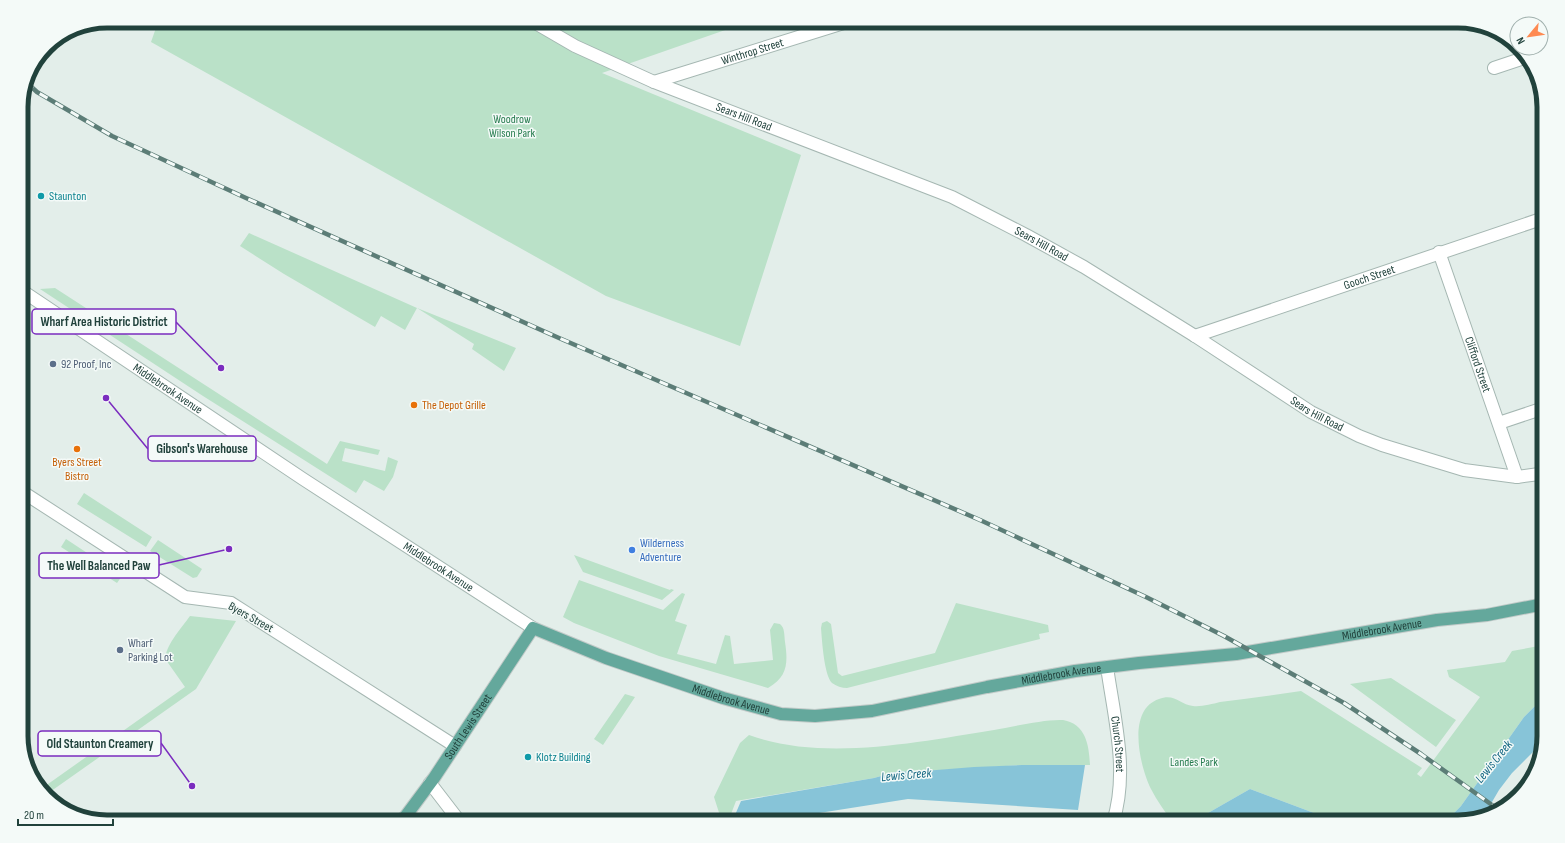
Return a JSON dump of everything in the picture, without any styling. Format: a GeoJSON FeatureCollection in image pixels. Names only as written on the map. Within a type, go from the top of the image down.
{"type":"FeatureCollection","features":[{"type":"Feature","properties":{"kind":"main road","name":"Middlebrook Avenue"},"geometry":{"type":"LineString","coordinates":[[533,628],[599,655],[752,707],[780,714],[832,716],[872,712],[987,688],[1107,667],[1256,651],[1437,620],[1487,615],[1537,605]]}},
{"type":"Feature","properties":{"kind":"main road","name":"South Lewis Street"},"geometry":{"type":"LineString","coordinates":[[407,815],[533,628]]}},
{"type":"Feature","properties":{"kind":"street","name":"Sears Hill Road"},"geometry":{"type":"LineString","coordinates":[[544,28],[575,46],[654,82],[952,197],[1084,267],[1195,336],[1311,412],[1359,436],[1382,445],[1464,470],[1517,476],[1537,474]]}},
{"type":"Feature","properties":{"kind":"street","name":"Winthrop Street"},"geometry":{"type":"LineString","coordinates":[[654,82],[828,28]]}},
{"type":"Feature","properties":{"kind":"street"},"geometry":{"type":"LineString","coordinates":[[1494,68],[1521,59]]}},
{"type":"Feature","properties":{"kind":"street","name":"Gooch Street"},"geometry":{"type":"LineString","coordinates":[[1195,336],[1439,252],[1537,220]]}},
{"type":"Feature","properties":{"kind":"street","name":"Clifford Street"},"geometry":{"type":"LineString","coordinates":[[1439,252],[1517,476]]}},
{"type":"Feature","properties":{"kind":"street","name":"Middlebrook Avenue"},"geometry":{"type":"LineString","coordinates":[[28,295],[303,479],[533,628]]}},
{"type":"Feature","properties":{"kind":"street"},"geometry":{"type":"LineString","coordinates":[[1499,423],[1537,410]]}},
{"type":"Feature","properties":{"kind":"street","name":"Byers Street"},"geometry":{"type":"LineString","coordinates":[[28,496],[185,597],[231,603],[455,746]]}},
{"type":"Feature","properties":{"kind":"street","name":"Church Street"},"geometry":{"type":"LineString","coordinates":[[1107,667],[1120,765],[1119,793],[1114,815]]}},
{"type":"Feature","properties":{"kind":"street"},"geometry":{"type":"LineString","coordinates":[[430,783],[455,815]]}},
{"type":"Feature","properties":{"kind":"green space","name":"Woodrow Wilson Park"},"geometry":{"type":"Polygon","coordinates":[[[156,28],[731,28],[602,73],[801,155],[740,346],[606,296],[151,42],[156,28]]]}},
{"type":"Feature","properties":{"kind":"green space"},"geometry":{"type":"Polygon","coordinates":[[[249,233],[417,308],[405,330],[381,316],[375,327],[284,274],[240,246],[249,233]]]}},
{"type":"Feature","properties":{"kind":"green space"},"geometry":{"type":"Polygon","coordinates":[[[55,288],[327,464],[340,441],[380,450],[378,455],[345,448],[342,461],[385,471],[388,457],[398,461],[393,477],[384,491],[364,480],[356,493],[203,396],[40,289],[55,288]]]}},
{"type":"Feature","properties":{"kind":"green space"},"geometry":{"type":"Polygon","coordinates":[[[417,308],[516,348],[504,371],[472,349],[474,344],[417,308]]]}},
{"type":"Feature","properties":{"kind":"green space"},"geometry":{"type":"Polygon","coordinates":[[[84,493],[152,537],[146,547],[77,504],[84,493]]]}},
{"type":"Feature","properties":{"kind":"green space"},"geometry":{"type":"Polygon","coordinates":[[[66,539],[122,576],[117,583],[61,547],[66,539]]]}},
{"type":"Feature","properties":{"kind":"green space"},"geometry":{"type":"Polygon","coordinates":[[[158,540],[202,569],[197,577],[193,578],[150,551],[158,540]]]}},
{"type":"Feature","properties":{"kind":"green space"},"geometry":{"type":"Polygon","coordinates":[[[574,555],[670,590],[674,590],[662,600],[583,572],[574,555]]]}},
{"type":"Feature","properties":{"kind":"green space"},"geometry":{"type":"Polygon","coordinates":[[[579,580],[663,610],[682,593],[685,594],[675,621],[687,625],[677,654],[716,664],[725,635],[730,636],[734,664],[773,660],[770,630],[774,623],[780,624],[784,632],[786,656],[783,674],[775,684],[768,688],[659,656],[574,623],[563,617],[579,580]]]}},
{"type":"Feature","properties":{"kind":"green space"},"geometry":{"type":"Polygon","coordinates":[[[956,603],[1048,625],[1049,632],[1039,634],[1040,639],[847,688],[835,685],[829,679],[824,657],[821,628],[822,623],[827,621],[831,624],[838,673],[842,676],[935,653],[956,603]]]}},
{"type":"Feature","properties":{"kind":"green space"},"geometry":{"type":"Polygon","coordinates":[[[190,616],[236,621],[196,689],[51,791],[46,786],[185,687],[166,660],[170,643],[190,616]]]}},
{"type":"Feature","properties":{"kind":"green space","name":"Landes Park"},"geometry":{"type":"Polygon","coordinates":[[[1537,646],[1537,705],[1524,717],[1461,806],[1451,815],[1319,815],[1250,789],[1204,815],[1167,815],[1151,789],[1143,767],[1138,740],[1139,727],[1142,715],[1149,705],[1159,699],[1169,697],[1188,705],[1199,706],[1301,691],[1422,768],[1417,774],[1421,777],[1480,697],[1449,677],[1447,670],[1505,662],[1512,651],[1537,646]]]}},
{"type":"Feature","properties":{"kind":"green space"},"geometry":{"type":"Polygon","coordinates":[[[1391,678],[1456,720],[1436,747],[1350,684],[1391,678]]]}},
{"type":"Feature","properties":{"kind":"green space"},"geometry":{"type":"Polygon","coordinates":[[[625,694],[635,697],[603,745],[594,739],[625,694]]]}},
{"type":"Feature","properties":{"kind":"green space"},"geometry":{"type":"Polygon","coordinates":[[[1055,720],[1071,722],[1077,726],[1085,736],[1089,750],[1090,765],[1022,765],[911,772],[899,771],[874,778],[736,801],[731,815],[720,815],[714,797],[740,743],[749,735],[778,743],[808,747],[871,747],[934,740],[1055,720]]]}},
{"type":"Feature","properties":{"kind":"water","name":"Lewis Creek"},"geometry":{"type":"Polygon","coordinates":[[[1537,705],[1536,750],[1512,773],[1499,790],[1488,809],[1469,814],[1451,815],[1461,806],[1524,717],[1537,705]]]}},
{"type":"Feature","properties":{"kind":"water","name":"Lewis Creek"},"geometry":{"type":"Polygon","coordinates":[[[1085,765],[1078,810],[908,799],[806,815],[735,815],[741,801],[874,778],[899,771],[911,772],[974,767],[1085,765]]]}},
{"type":"Feature","properties":{"kind":"water"},"geometry":{"type":"Polygon","coordinates":[[[1250,789],[1319,815],[1204,815],[1250,789]]]}},
{"type":"Feature","properties":{"kind":"railway"},"geometry":{"type":"LineString","coordinates":[[31,86],[37,92],[112,136],[246,198],[559,338],[980,520],[1146,597],[1224,636],[1344,703],[1421,754],[1494,806]]}},
{"type":"Feature","properties":{"kind":"place","name":"Staunton"},"geometry":{"type":"Point","coordinates":[41,196]}},
{"type":"Feature","properties":{"kind":"place","name":"92 Proof, Inc"},"geometry":{"type":"Point","coordinates":[53,364]}},
{"type":"Feature","properties":{"kind":"place","name":"Wharf Area Historic District"},"geometry":{"type":"Point","coordinates":[221,368]}},
{"type":"Feature","properties":{"kind":"place","name":"Gibson's Warehouse"},"geometry":{"type":"Point","coordinates":[106,398]}},
{"type":"Feature","properties":{"kind":"place","name":"The Depot Grille"},"geometry":{"type":"Point","coordinates":[414,405]}},
{"type":"Feature","properties":{"kind":"place","name":"Byers Street Bistro"},"geometry":{"type":"Point","coordinates":[77,449]}},
{"type":"Feature","properties":{"kind":"place","name":"The Well Balanced Paw"},"geometry":{"type":"Point","coordinates":[229,549]}},
{"type":"Feature","properties":{"kind":"place","name":"Wilderness Adventure"},"geometry":{"type":"Point","coordinates":[632,550]}},
{"type":"Feature","properties":{"kind":"place","name":"Wharf Parking Lot"},"geometry":{"type":"Point","coordinates":[120,650]}},
{"type":"Feature","properties":{"kind":"place","name":"Klotz Building"},"geometry":{"type":"Point","coordinates":[528,757]}},
{"type":"Feature","properties":{"kind":"place","name":"Old Staunton Creamery"},"geometry":{"type":"Point","coordinates":[192,786]}}]}
